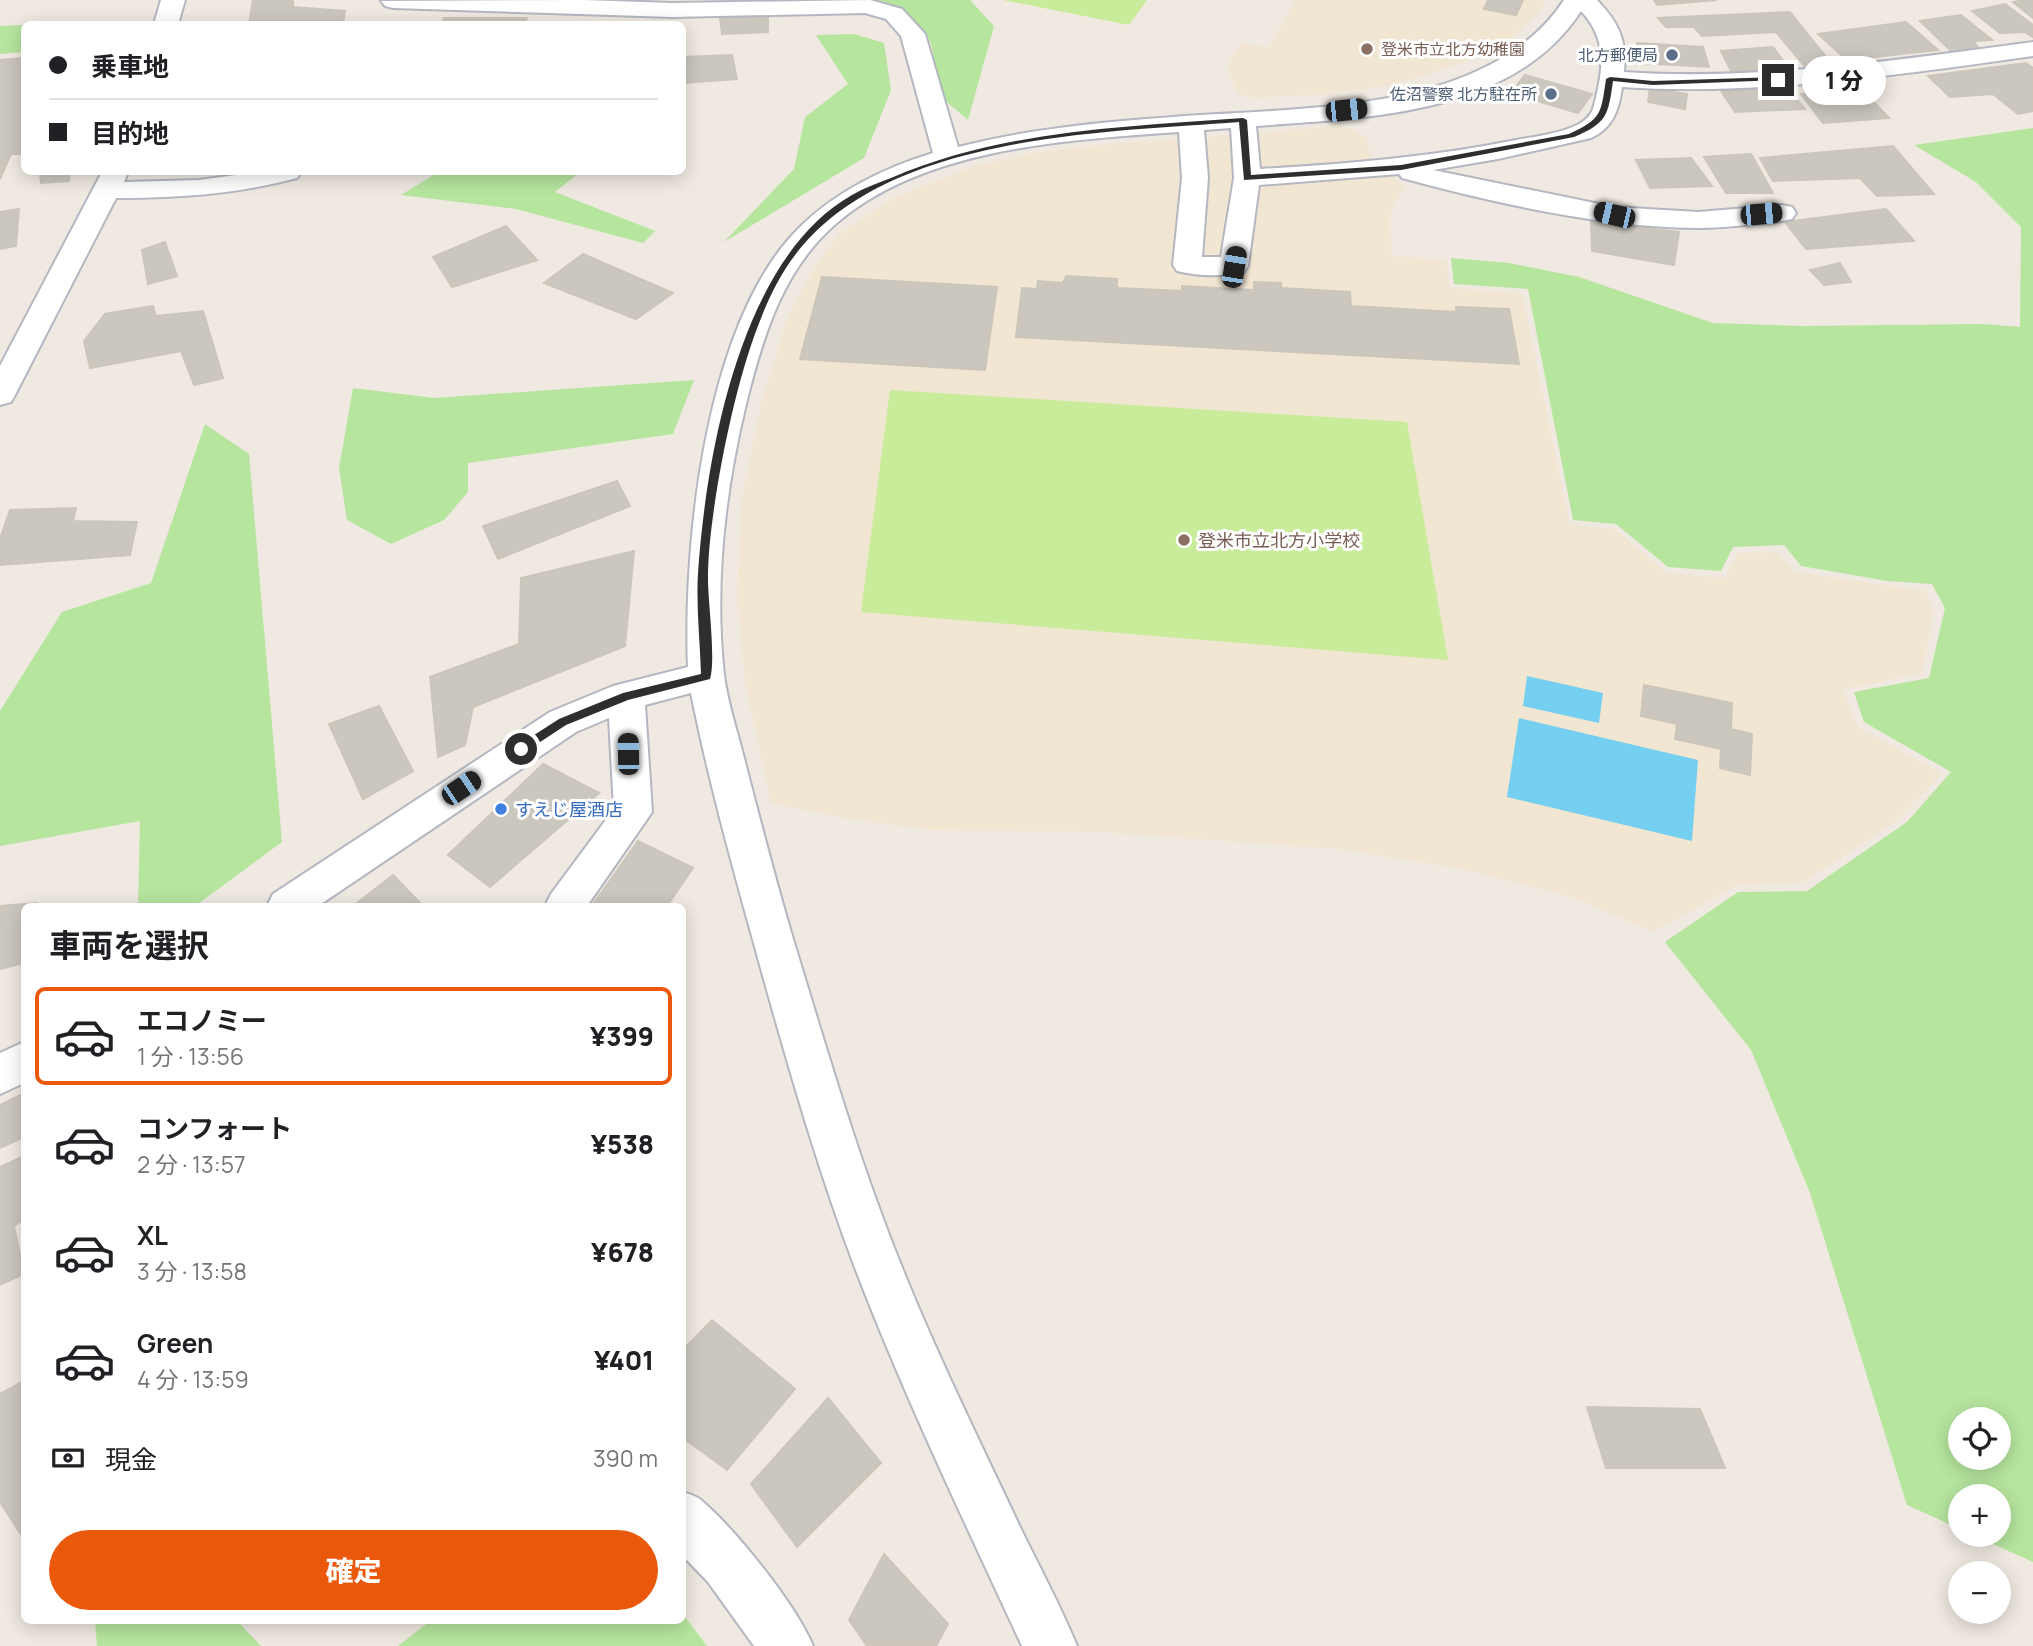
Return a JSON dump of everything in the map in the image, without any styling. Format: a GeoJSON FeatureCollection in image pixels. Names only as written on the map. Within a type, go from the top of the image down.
{"type":"FeatureCollection","features":[{"type":"Feature","properties":{"kind":"street"},"geometry":{"type":"LineString","coordinates":[[167,21],[173,0]]}},
{"type":"Feature","properties":{"kind":"street"},"geometry":{"type":"LineString","coordinates":[[1050,1646],[944,1421],[866,1232],[821,1103],[755,878],[706,676],[703,576],[709,506],[719,447],[738,375],[762,304],[782,266],[810,233],[834,212],[866,191],[948,158],[1013,143],[1077,133],[1371,107],[1434,96],[1496,72],[1550,36],[1576,0]]}},
{"type":"Feature","properties":{"kind":"street"},"geometry":{"type":"LineString","coordinates":[[1247,178],[1398,168],[1571,136],[1595,125],[1605,114],[1615,45],[1609,30],[1584,0]]}},
{"type":"Feature","properties":{"kind":"street"},"geometry":{"type":"LineString","coordinates":[[388,6],[672,10],[866,6],[894,14],[913,34],[948,158]]}},
{"type":"Feature","properties":{"kind":"street"},"geometry":{"type":"LineString","coordinates":[[1610,79],[1703,83],[1828,77],[2033,49]]}},
{"type":"Feature","properties":{"kind":"street"},"geometry":{"type":"LineString","coordinates":[[1191,124],[1195,178],[1187,265],[1234,267],[1247,178],[1243,120]]}},
{"type":"Feature","properties":{"kind":"street"},"geometry":{"type":"LineString","coordinates":[[1398,168],[1449,182],[1614,215],[1698,220],[1782,212]]}},
{"type":"Feature","properties":{"kind":"street"},"geometry":{"type":"LineString","coordinates":[[0,395],[111,181],[186,190],[275,175]]}},
{"type":"Feature","properties":{"kind":"street"},"geometry":{"type":"LineString","coordinates":[[291,903],[552,729],[626,696],[706,676]]}},
{"type":"Feature","properties":{"kind":"street"},"geometry":{"type":"LineString","coordinates":[[567,903],[632,812],[626,696]]}},
{"type":"Feature","properties":{"kind":"street"},"geometry":{"type":"LineString","coordinates":[[0,1074],[21,1064]]}},
{"type":"Feature","properties":{"kind":"street"},"geometry":{"type":"LineString","coordinates":[[686,1521],[726,1564],[786,1646]]}},
{"type":"Feature","properties":{"kind":"shaded area","name":"登米市立北方幼稚園"},"geometry":{"type":"Polygon","coordinates":[[[1296,0],[1546,0],[1539,12],[1494,50],[1428,75],[1385,86],[1329,94],[1253,98],[1238,94],[1227,66],[1241,43],[1268,48],[1296,0]]]}},
{"type":"Feature","properties":{"kind":"shaded area","name":"登米市立北方小学校"},"geometry":{"type":"Polygon","coordinates":[[[1337,126],[1354,129],[1367,139],[1371,158],[1405,186],[1394,203],[1390,221],[1392,256],[1446,260],[1450,288],[1522,293],[1570,525],[1615,529],[1666,573],[1724,578],[1739,553],[1776,552],[1795,572],[1926,591],[1934,612],[1922,673],[1842,690],[1859,728],[1942,773],[1895,822],[1802,883],[1738,885],[1653,932],[1572,897],[1462,869],[1338,849],[1100,832],[930,830],[843,818],[771,803],[745,683],[737,598],[741,503],[762,399],[789,313],[817,264],[839,234],[895,197],[974,166],[1033,153],[1337,126]]]}},
{"type":"Feature","properties":{"kind":"green space"},"geometry":{"type":"Polygon","coordinates":[[[803,0],[970,0],[994,26],[968,120],[941,97],[931,43],[912,22],[871,13],[804,14],[803,0]]]}},
{"type":"Feature","properties":{"kind":"green space"},"geometry":{"type":"Polygon","coordinates":[[[1003,0],[1147,0],[1129,25],[1003,0]]]}},
{"type":"Feature","properties":{"kind":"green space"},"geometry":{"type":"Polygon","coordinates":[[[21,25],[21,52],[0,54],[0,26],[21,25]]]}},
{"type":"Feature","properties":{"kind":"green space"},"geometry":{"type":"Polygon","coordinates":[[[854,34],[884,43],[891,90],[864,158],[724,242],[794,169],[805,117],[848,84],[816,35],[854,34]]]}},
{"type":"Feature","properties":{"kind":"green space"},"geometry":{"type":"Polygon","coordinates":[[[2033,128],[2033,1562],[2000,1547],[2011,1547],[2011,1484],[1948,1484],[1948,1524],[1907,1505],[1810,1193],[1751,1050],[1665,942],[1738,892],[1807,891],[1907,822],[1951,772],[1864,722],[1854,692],[1929,678],[1945,608],[1932,584],[1887,581],[1801,566],[1784,545],[1733,547],[1721,571],[1668,567],[1616,524],[1573,520],[1528,289],[1454,284],[1451,258],[1509,263],[1579,277],[1713,323],[1802,326],[1983,324],[2020,327],[2021,227],[1976,182],[1914,145],[2033,128]]]}},
{"type":"Feature","properties":{"kind":"green space"},"geometry":{"type":"Polygon","coordinates":[[[434,175],[576,175],[555,192],[655,231],[643,243],[516,209],[401,195],[434,175]]]}},
{"type":"Feature","properties":{"kind":"green space"},"geometry":{"type":"Polygon","coordinates":[[[694,380],[673,434],[468,463],[468,492],[444,520],[391,544],[347,520],[339,468],[353,388],[434,398],[694,380]]]}},
{"type":"Feature","properties":{"kind":"green space"},"geometry":{"type":"Polygon","coordinates":[[[890,390],[1407,422],[1448,660],[861,612],[890,390]]]}},
{"type":"Feature","properties":{"kind":"green space"},"geometry":{"type":"Polygon","coordinates":[[[205,424],[249,454],[282,842],[199,903],[138,903],[140,821],[0,846],[0,711],[62,612],[151,583],[205,424]]]}},
{"type":"Feature","properties":{"kind":"green space"},"geometry":{"type":"Polygon","coordinates":[[[686,1618],[707,1646],[398,1646],[426,1624],[686,1624],[686,1618]]]}},
{"type":"Feature","properties":{"kind":"green space"},"geometry":{"type":"Polygon","coordinates":[[[95,1624],[240,1624],[261,1646],[97,1646],[95,1624]]]}},
{"type":"Feature","properties":{"kind":"water"},"geometry":{"type":"Polygon","coordinates":[[[1527,676],[1603,693],[1599,723],[1523,706],[1527,676]]]}},
{"type":"Feature","properties":{"kind":"water"},"geometry":{"type":"Polygon","coordinates":[[[1519,718],[1698,760],[1692,841],[1507,797],[1519,718]]]}},
{"type":"Feature","properties":{"kind":"building"},"geometry":{"type":"Polygon","coordinates":[[[253,0],[293,0],[293,7],[345,11],[343,21],[250,21],[253,0]]]}},
{"type":"Feature","properties":{"kind":"building"},"geometry":{"type":"Polygon","coordinates":[[[1488,0],[1523,0],[1516,15],[1484,9],[1488,0]]]}},
{"type":"Feature","properties":{"kind":"building"},"geometry":{"type":"Polygon","coordinates":[[[1654,0],[1717,0],[1657,5],[1654,0]]]}},
{"type":"Feature","properties":{"kind":"building"},"geometry":{"type":"Polygon","coordinates":[[[2024,0],[2033,0],[2033,18],[2013,2],[2024,0]]]}},
{"type":"Feature","properties":{"kind":"building"},"geometry":{"type":"Polygon","coordinates":[[[2005,4],[2033,25],[2033,37],[2025,32],[2000,33],[1972,11],[2005,4]]]}},
{"type":"Feature","properties":{"kind":"building"},"geometry":{"type":"Polygon","coordinates":[[[1790,12],[1834,67],[1807,69],[1776,32],[1702,36],[1694,27],[1666,27],[1658,18],[1790,12]]]}},
{"type":"Feature","properties":{"kind":"building"},"geometry":{"type":"Polygon","coordinates":[[[1961,15],[1992,40],[1973,41],[1978,47],[1952,52],[1920,21],[1961,15]]]}},
{"type":"Feature","properties":{"kind":"building"},"geometry":{"type":"Polygon","coordinates":[[[768,16],[768,32],[722,34],[720,18],[768,16]]]}},
{"type":"Feature","properties":{"kind":"building"},"geometry":{"type":"Polygon","coordinates":[[[444,18],[527,18],[526,21],[443,21],[444,18]]]}},
{"type":"Feature","properties":{"kind":"building"},"geometry":{"type":"Polygon","coordinates":[[[1906,22],[1938,50],[1847,60],[1818,34],[1906,22]]]}},
{"type":"Feature","properties":{"kind":"building"},"geometry":{"type":"Polygon","coordinates":[[[1637,43],[1703,47],[1709,67],[1641,63],[1637,43]]]}},
{"type":"Feature","properties":{"kind":"building"},"geometry":{"type":"Polygon","coordinates":[[[1773,47],[1789,69],[1731,71],[1721,51],[1773,47]]]}},
{"type":"Feature","properties":{"kind":"building"},"geometry":{"type":"Polygon","coordinates":[[[732,55],[737,79],[686,83],[686,57],[732,55]]]}},
{"type":"Feature","properties":{"kind":"building"},"geometry":{"type":"Polygon","coordinates":[[[21,58],[21,154],[11,154],[0,179],[0,60],[21,58]]]}},
{"type":"Feature","properties":{"kind":"building"},"geometry":{"type":"Polygon","coordinates":[[[2026,63],[2033,68],[2033,111],[2018,114],[1993,94],[1950,97],[1928,76],[2026,63]]]}},
{"type":"Feature","properties":{"kind":"building","name":"佐沼警察 北方駐在所"},"geometry":{"type":"Polygon","coordinates":[[[1525,75],[1592,94],[1578,113],[1511,93],[1525,75]]]}},
{"type":"Feature","properties":{"kind":"building"},"geometry":{"type":"Polygon","coordinates":[[[1859,87],[1889,118],[1823,123],[1801,94],[1859,87]]]}},
{"type":"Feature","properties":{"kind":"building"},"geometry":{"type":"Polygon","coordinates":[[[1650,88],[1687,94],[1685,109],[1648,102],[1650,88]]]}},
{"type":"Feature","properties":{"kind":"building"},"geometry":{"type":"Polygon","coordinates":[[[1787,88],[1805,109],[1735,112],[1721,91],[1787,88]]]}},
{"type":"Feature","properties":{"kind":"building"},"geometry":{"type":"Polygon","coordinates":[[[1893,146],[1934,194],[1877,196],[1860,178],[1773,181],[1760,158],[1893,146]]]}},
{"type":"Feature","properties":{"kind":"building"},"geometry":{"type":"Polygon","coordinates":[[[1751,154],[1773,193],[1726,193],[1704,157],[1751,154]]]}},
{"type":"Feature","properties":{"kind":"building"},"geometry":{"type":"Polygon","coordinates":[[[1691,158],[1712,186],[1650,188],[1636,160],[1691,158]]]}},
{"type":"Feature","properties":{"kind":"building"},"geometry":{"type":"Polygon","coordinates":[[[40,175],[70,175],[69,181],[41,183],[40,175]]]}},
{"type":"Feature","properties":{"kind":"building"},"geometry":{"type":"Polygon","coordinates":[[[19,209],[16,246],[0,249],[0,212],[19,209]]]}},
{"type":"Feature","properties":{"kind":"building"},"geometry":{"type":"Polygon","coordinates":[[[1886,209],[1914,241],[1806,249],[1785,222],[1886,209]]]}},
{"type":"Feature","properties":{"kind":"building"},"geometry":{"type":"Polygon","coordinates":[[[1591,222],[1679,232],[1674,265],[1592,251],[1591,222]]]}},
{"type":"Feature","properties":{"kind":"building"},"geometry":{"type":"Polygon","coordinates":[[[506,226],[537,260],[452,287],[433,257],[506,226]]]}},
{"type":"Feature","properties":{"kind":"building"},"geometry":{"type":"Polygon","coordinates":[[[165,242],[177,276],[148,284],[142,250],[165,242]]]}},
{"type":"Feature","properties":{"kind":"building"},"geometry":{"type":"Polygon","coordinates":[[[583,254],[673,293],[636,319],[544,283],[583,254]]]}},
{"type":"Feature","properties":{"kind":"building"},"geometry":{"type":"Polygon","coordinates":[[[1840,263],[1851,282],[1824,285],[1810,270],[1840,263]]]}},
{"type":"Feature","properties":{"kind":"building"},"geometry":{"type":"Polygon","coordinates":[[[1066,276],[1117,279],[1117,288],[1182,291],[1182,286],[1254,290],[1254,282],[1281,283],[1281,288],[1350,292],[1351,306],[1456,312],[1456,307],[1509,309],[1519,364],[1016,337],[1022,288],[1037,289],[1038,281],[1063,283],[1066,276]]]}},
{"type":"Feature","properties":{"kind":"building"},"geometry":{"type":"Polygon","coordinates":[[[822,277],[997,287],[985,370],[800,359],[822,277]]]}},
{"type":"Feature","properties":{"kind":"building"},"geometry":{"type":"Polygon","coordinates":[[[153,306],[156,316],[203,311],[223,378],[194,385],[181,351],[90,368],[84,341],[105,314],[153,306]]]}},
{"type":"Feature","properties":{"kind":"building"},"geometry":{"type":"Polygon","coordinates":[[[617,481],[630,506],[498,559],[483,526],[617,481]]]}},
{"type":"Feature","properties":{"kind":"building"},"geometry":{"type":"Polygon","coordinates":[[[76,508],[73,521],[137,522],[130,555],[0,565],[0,539],[10,510],[76,508]]]}},
{"type":"Feature","properties":{"kind":"building"},"geometry":{"type":"Polygon","coordinates":[[[634,551],[625,646],[473,707],[465,745],[438,757],[430,677],[519,644],[521,578],[634,551]]]}},
{"type":"Feature","properties":{"kind":"building"},"geometry":{"type":"Polygon","coordinates":[[[1644,685],[1732,703],[1731,729],[1752,734],[1750,775],[1720,768],[1721,749],[1675,739],[1677,724],[1641,716],[1644,685]]]}},
{"type":"Feature","properties":{"kind":"building"},"geometry":{"type":"Polygon","coordinates":[[[379,706],[413,771],[363,799],[329,724],[379,706]]]}},
{"type":"Feature","properties":{"kind":"building"},"geometry":{"type":"Polygon","coordinates":[[[543,764],[599,793],[490,887],[448,855],[543,764]]]}},
{"type":"Feature","properties":{"kind":"building"},"geometry":{"type":"Polygon","coordinates":[[[638,841],[693,868],[669,903],[594,903],[638,841]]]}},
{"type":"Feature","properties":{"kind":"building"},"geometry":{"type":"Polygon","coordinates":[[[393,875],[420,903],[357,903],[393,875]]]}},
{"type":"Feature","properties":{"kind":"building"},"geometry":{"type":"Polygon","coordinates":[[[21,904],[21,964],[0,969],[0,906],[21,904]]]}},
{"type":"Feature","properties":{"kind":"building"},"geometry":{"type":"Polygon","coordinates":[[[21,1094],[21,1138],[0,1148],[0,1105],[21,1094]]]}},
{"type":"Feature","properties":{"kind":"building"},"geometry":{"type":"Polygon","coordinates":[[[21,1157],[21,1221],[14,1226],[21,1260],[21,1275],[0,1285],[0,1167],[21,1157]]]}},
{"type":"Feature","properties":{"kind":"building"},"geometry":{"type":"Polygon","coordinates":[[[712,1320],[795,1389],[727,1470],[686,1440],[686,1347],[712,1320]]]}},
{"type":"Feature","properties":{"kind":"building"},"geometry":{"type":"Polygon","coordinates":[[[21,1383],[21,1534],[0,1502],[0,1394],[21,1383]]]}},
{"type":"Feature","properties":{"kind":"building"},"geometry":{"type":"Polygon","coordinates":[[[828,1398],[881,1463],[797,1547],[751,1484],[828,1398]]]}},
{"type":"Feature","properties":{"kind":"building"},"geometry":{"type":"Polygon","coordinates":[[[1587,1407],[1700,1409],[1725,1468],[1606,1468],[1587,1407]]]}},
{"type":"Feature","properties":{"kind":"building"},"geometry":{"type":"Polygon","coordinates":[[[884,1554],[948,1624],[936,1646],[867,1646],[849,1620],[884,1554]]]}},
{"type":"Feature","properties":{"kind":"place","name":"登米市立北方幼稚園"},"geometry":{"type":"Point","coordinates":[1367,49]}},
{"type":"Feature","properties":{"kind":"place","name":"北方郵便局"},"geometry":{"type":"Point","coordinates":[1672,55]}},
{"type":"Feature","properties":{"kind":"place","name":"佐沼警察 北方駐在所"},"geometry":{"type":"Point","coordinates":[1551,94]}},
{"type":"Feature","properties":{"kind":"place","name":"登米市立北方小学校"},"geometry":{"type":"Point","coordinates":[1184,540]}},
{"type":"Feature","properties":{"kind":"place","name":"すえじ屋酒店"},"geometry":{"type":"Point","coordinates":[501,809]}},
{"type":"Feature","properties":{"kind":"route"},"geometry":{"type":"LineString","coordinates":[[521,749],[563,722],[626,696],[706,676],[703,576],[709,506],[719,447],[738,375],[762,304],[782,266],[810,233],[854,197],[930,164],[976,150],[1026,140],[1077,133],[1243,120],[1247,178],[1401,168],[1571,136],[1595,125],[1605,114],[1610,79],[1653,83],[1778,80]]}}]}
